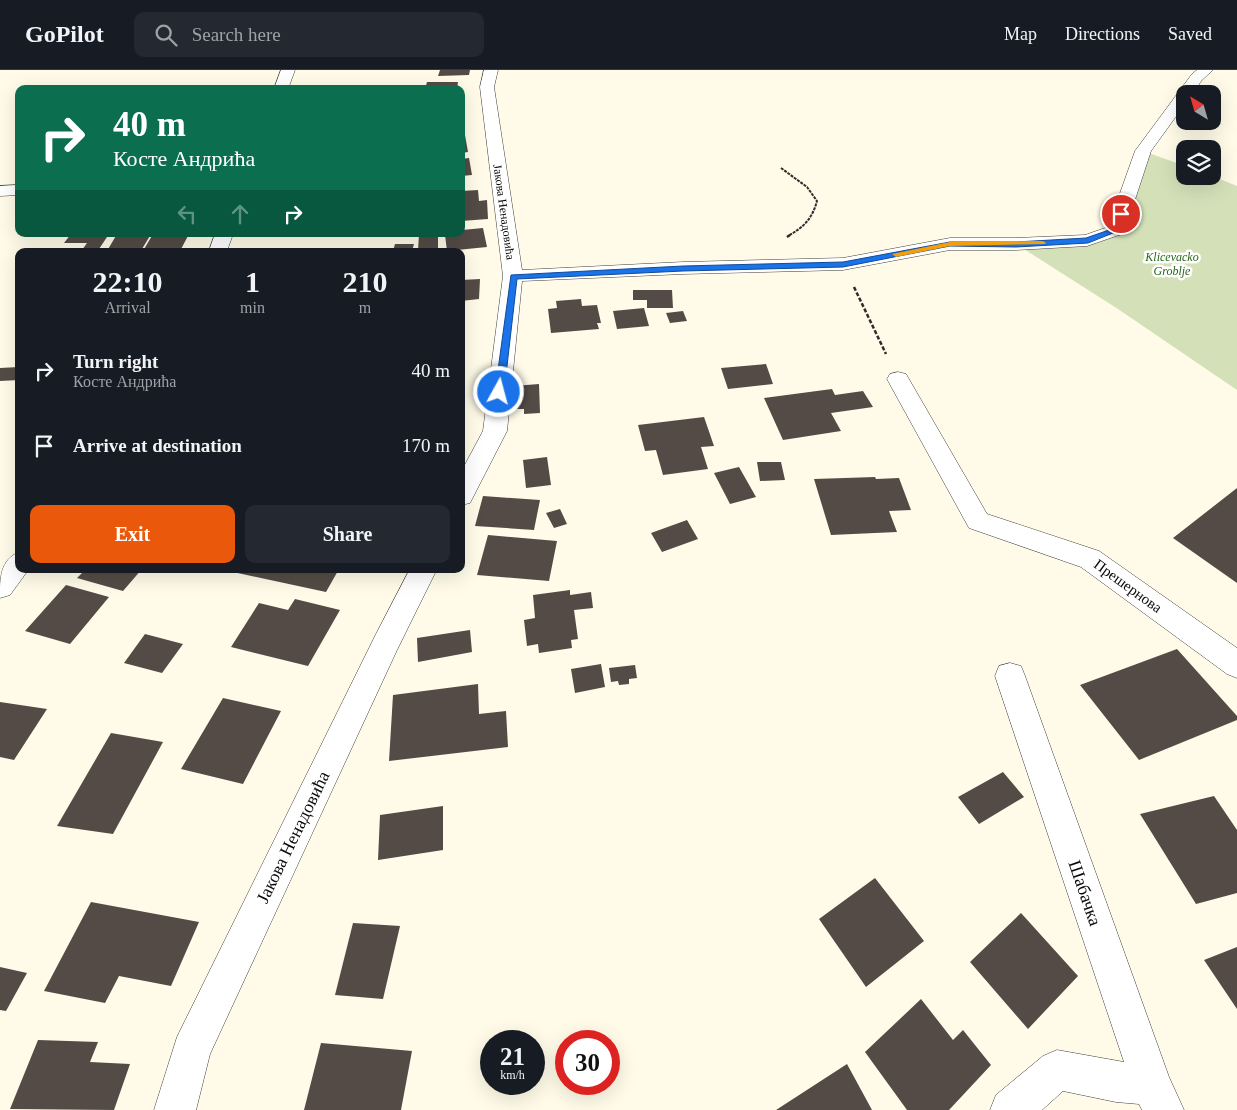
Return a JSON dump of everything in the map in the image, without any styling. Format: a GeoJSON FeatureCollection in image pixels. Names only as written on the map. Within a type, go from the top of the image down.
{"type":"FeatureCollection","features":[{"type":"Feature","properties":{"kind":"street"},"geometry":{"type":"LineString","coordinates":[[282,85],[288,70]]}},
{"type":"Feature","properties":{"kind":"street","name":"Јакова Ненадовића"},"geometry":{"type":"LineString","coordinates":[[465,488],[494,431],[513,276],[487,87],[491,70]]}},
{"type":"Feature","properties":{"kind":"street"},"geometry":{"type":"LineString","coordinates":[[513,276],[683,268],[843,264],[950,244],[1016,244],[1088,240],[1116,230],[1143,151],[1197,77],[1206,70]]}},
{"type":"Feature","properties":{"kind":"street"},"geometry":{"type":"LineString","coordinates":[[0,191],[15,190]]}},
{"type":"Feature","properties":{"kind":"street","name":"Прешернова"},"geometry":{"type":"LineString","coordinates":[[898,379],[978,521],[1090,559],[1237,665]]}},
{"type":"Feature","properties":{"kind":"street"},"geometry":{"type":"LineString","coordinates":[[0,587],[15,568]]}},
{"type":"Feature","properties":{"kind":"street","name":"Јакова Ненадовића"},"geometry":{"type":"LineString","coordinates":[[175,1110],[191,1051],[386,643],[422,573]]}},
{"type":"Feature","properties":{"kind":"street","name":"Шабачка"},"geometry":{"type":"LineString","coordinates":[[1010,676],[1157,1097]]}},
{"type":"Feature","properties":{"kind":"street"},"geometry":{"type":"LineString","coordinates":[[1011,1110],[1057,1070],[1116,1082],[1157,1097]]}},
{"type":"Feature","properties":{"kind":"path"},"geometry":{"type":"LineString","coordinates":[[781,168],[807,187],[816,201],[814,214],[806,226],[784,239]]}},
{"type":"Feature","properties":{"kind":"path"},"geometry":{"type":"LineString","coordinates":[[843,264],[898,379]]}},
{"type":"Feature","properties":{"kind":"green space","name":"Klicevacko Groblje"},"geometry":{"type":"Polygon","coordinates":[[[1143,151],[1176,163],[1176,185],[1221,185],[1221,180],[1237,186],[1237,390],[1118,309],[1016,244],[1087,240],[1115,230],[1143,151]]]}},
{"type":"Feature","properties":{"kind":"building"},"geometry":{"type":"Polygon","coordinates":[[[440,70],[470,70],[469,75],[438,76],[440,70]]]}},
{"type":"Feature","properties":{"kind":"building"},"geometry":{"type":"Polygon","coordinates":[[[427,82],[458,82],[458,85],[426,85],[427,82]]]}},
{"type":"Feature","properties":{"kind":"building"},"geometry":{"type":"Polygon","coordinates":[[[465,135],[468,152],[465,152],[465,135]]]}},
{"type":"Feature","properties":{"kind":"building"},"geometry":{"type":"Polygon","coordinates":[[[465,158],[469,158],[472,175],[465,176],[465,158]]]}},
{"type":"Feature","properties":{"kind":"building"},"geometry":{"type":"Polygon","coordinates":[[[478,190],[479,201],[487,200],[488,219],[465,221],[465,191],[478,190]]]}},
{"type":"Feature","properties":{"kind":"building"},"geometry":{"type":"Polygon","coordinates":[[[483,228],[487,247],[465,249],[447,248],[445,237],[465,237],[465,230],[483,228]]]}},
{"type":"Feature","properties":{"kind":"building"},"geometry":{"type":"Polygon","coordinates":[[[69,237],[107,237],[100,248],[83,248],[87,243],[64,243],[69,237]]]}},
{"type":"Feature","properties":{"kind":"building"},"geometry":{"type":"Polygon","coordinates":[[[115,237],[149,237],[143,248],[109,248],[115,237]]]}},
{"type":"Feature","properties":{"kind":"building"},"geometry":{"type":"Polygon","coordinates":[[[151,237],[187,237],[182,248],[145,248],[151,237]]]}},
{"type":"Feature","properties":{"kind":"building"},"geometry":{"type":"Polygon","coordinates":[[[419,237],[438,237],[438,248],[418,248],[419,237]]]}},
{"type":"Feature","properties":{"kind":"building"},"geometry":{"type":"Polygon","coordinates":[[[395,244],[414,244],[413,248],[394,248],[395,244]]]}},
{"type":"Feature","properties":{"kind":"building"},"geometry":{"type":"Polygon","coordinates":[[[480,279],[479,299],[465,301],[465,280],[480,279]]]}},
{"type":"Feature","properties":{"kind":"building"},"geometry":{"type":"Polygon","coordinates":[[[633,290],[672,290],[673,308],[647,308],[647,300],[633,300],[633,290]]]}},
{"type":"Feature","properties":{"kind":"building"},"geometry":{"type":"Polygon","coordinates":[[[581,299],[582,306],[597,305],[601,323],[597,323],[599,329],[551,333],[548,309],[557,308],[556,301],[581,299]]]}},
{"type":"Feature","properties":{"kind":"building"},"geometry":{"type":"Polygon","coordinates":[[[644,308],[649,326],[617,329],[613,311],[644,308]]]}},
{"type":"Feature","properties":{"kind":"building"},"geometry":{"type":"Polygon","coordinates":[[[683,311],[687,321],[670,323],[666,313],[683,311]]]}},
{"type":"Feature","properties":{"kind":"building"},"geometry":{"type":"Polygon","coordinates":[[[766,364],[773,384],[728,389],[721,368],[766,364]]]}},
{"type":"Feature","properties":{"kind":"building"},"geometry":{"type":"Polygon","coordinates":[[[15,367],[15,380],[0,381],[0,368],[15,367]]]}},
{"type":"Feature","properties":{"kind":"building"},"geometry":{"type":"Polygon","coordinates":[[[539,384],[540,413],[524,414],[524,409],[513,409],[514,386],[539,384]]]}},
{"type":"Feature","properties":{"kind":"building"},"geometry":{"type":"Polygon","coordinates":[[[832,389],[835,395],[863,391],[873,407],[831,413],[841,431],[783,440],[764,398],[832,389]]]}},
{"type":"Feature","properties":{"kind":"building"},"geometry":{"type":"Polygon","coordinates":[[[704,417],[714,446],[701,447],[708,469],[663,475],[656,450],[645,451],[638,425],[704,417]]]}},
{"type":"Feature","properties":{"kind":"building"},"geometry":{"type":"Polygon","coordinates":[[[547,457],[551,485],[526,488],[523,460],[547,457]]]}},
{"type":"Feature","properties":{"kind":"building"},"geometry":{"type":"Polygon","coordinates":[[[757,462],[781,462],[785,480],[760,481],[757,462]]]}},
{"type":"Feature","properties":{"kind":"building"},"geometry":{"type":"Polygon","coordinates":[[[739,467],[756,497],[730,504],[714,473],[739,467]]]}},
{"type":"Feature","properties":{"kind":"building"},"geometry":{"type":"Polygon","coordinates":[[[875,477],[876,479],[899,478],[911,510],[889,511],[897,532],[831,535],[814,479],[875,477]]]}},
{"type":"Feature","properties":{"kind":"building"},"geometry":{"type":"Polygon","coordinates":[[[1237,488],[1237,583],[1173,538],[1237,488]]]}},
{"type":"Feature","properties":{"kind":"building"},"geometry":{"type":"Polygon","coordinates":[[[483,496],[540,500],[534,530],[475,526],[483,496]]]}},
{"type":"Feature","properties":{"kind":"building"},"geometry":{"type":"Polygon","coordinates":[[[560,509],[567,524],[554,528],[546,513],[560,509]]]}},
{"type":"Feature","properties":{"kind":"building"},"geometry":{"type":"Polygon","coordinates":[[[687,520],[698,539],[662,552],[651,533],[687,520]]]}},
{"type":"Feature","properties":{"kind":"building"},"geometry":{"type":"Polygon","coordinates":[[[488,535],[557,541],[549,581],[477,575],[488,535]]]}},
{"type":"Feature","properties":{"kind":"building"},"geometry":{"type":"Polygon","coordinates":[[[82,573],[139,573],[123,591],[77,578],[82,573]]]}},
{"type":"Feature","properties":{"kind":"building"},"geometry":{"type":"Polygon","coordinates":[[[238,573],[337,573],[326,592],[238,573]]]}},
{"type":"Feature","properties":{"kind":"building"},"geometry":{"type":"Polygon","coordinates":[[[66,585],[109,597],[70,644],[25,631],[66,585]]]}},
{"type":"Feature","properties":{"kind":"building"},"geometry":{"type":"Polygon","coordinates":[[[570,590],[570,595],[591,592],[593,608],[574,610],[578,639],[571,640],[572,648],[539,653],[538,644],[527,646],[524,620],[535,618],[533,595],[570,590]]]}},
{"type":"Feature","properties":{"kind":"building"},"geometry":{"type":"Polygon","coordinates":[[[295,599],[340,610],[308,666],[231,647],[259,603],[288,610],[295,599]]]}},
{"type":"Feature","properties":{"kind":"building"},"geometry":{"type":"Polygon","coordinates":[[[470,630],[472,652],[418,662],[417,638],[470,630]]]}},
{"type":"Feature","properties":{"kind":"building"},"geometry":{"type":"Polygon","coordinates":[[[145,634],[183,644],[162,673],[124,663],[145,634]]]}},
{"type":"Feature","properties":{"kind":"building"},"geometry":{"type":"Polygon","coordinates":[[[1177,649],[1237,716],[1237,720],[1139,760],[1080,685],[1177,649]]]}},
{"type":"Feature","properties":{"kind":"building"},"geometry":{"type":"Polygon","coordinates":[[[601,664],[605,687],[575,693],[571,669],[601,664]]]}},
{"type":"Feature","properties":{"kind":"building"},"geometry":{"type":"Polygon","coordinates":[[[635,665],[637,678],[629,679],[629,684],[619,685],[618,681],[611,682],[609,668],[635,665]]]}},
{"type":"Feature","properties":{"kind":"building"},"geometry":{"type":"Polygon","coordinates":[[[478,684],[479,714],[506,711],[508,747],[389,761],[393,695],[478,684]]]}},
{"type":"Feature","properties":{"kind":"building"},"geometry":{"type":"Polygon","coordinates":[[[223,698],[281,711],[243,784],[181,769],[223,698]]]}},
{"type":"Feature","properties":{"kind":"building"},"geometry":{"type":"Polygon","coordinates":[[[0,702],[47,709],[14,760],[0,757],[0,702]]]}},
{"type":"Feature","properties":{"kind":"building"},"geometry":{"type":"Polygon","coordinates":[[[111,733],[163,742],[113,834],[57,826],[111,733]]]}},
{"type":"Feature","properties":{"kind":"building"},"geometry":{"type":"Polygon","coordinates":[[[1003,772],[1024,797],[979,824],[958,797],[1003,772]]]}},
{"type":"Feature","properties":{"kind":"building"},"geometry":{"type":"Polygon","coordinates":[[[1214,796],[1237,830],[1237,893],[1196,904],[1140,814],[1214,796]]]}},
{"type":"Feature","properties":{"kind":"building"},"geometry":{"type":"Polygon","coordinates":[[[443,806],[443,850],[378,860],[380,815],[443,806]]]}},
{"type":"Feature","properties":{"kind":"building"},"geometry":{"type":"Polygon","coordinates":[[[875,878],[924,941],[866,987],[819,919],[875,878]]]}},
{"type":"Feature","properties":{"kind":"building"},"geometry":{"type":"Polygon","coordinates":[[[91,902],[199,922],[171,986],[119,976],[105,1003],[44,991],[91,902]]]}},
{"type":"Feature","properties":{"kind":"building"},"geometry":{"type":"Polygon","coordinates":[[[1021,913],[1078,976],[1028,1029],[970,962],[1021,913]]]}},
{"type":"Feature","properties":{"kind":"building"},"geometry":{"type":"Polygon","coordinates":[[[353,923],[400,926],[383,999],[335,995],[353,923]]]}},
{"type":"Feature","properties":{"kind":"building"},"geometry":{"type":"Polygon","coordinates":[[[1237,947],[1237,1009],[1204,960],[1237,947]]]}},
{"type":"Feature","properties":{"kind":"building"},"geometry":{"type":"Polygon","coordinates":[[[0,967],[27,973],[6,1011],[0,1010],[0,967]]]}},
{"type":"Feature","properties":{"kind":"building"},"geometry":{"type":"Polygon","coordinates":[[[921,999],[953,1040],[963,1030],[991,1065],[949,1110],[907,1110],[865,1052],[921,999]]]}},
{"type":"Feature","properties":{"kind":"building"},"geometry":{"type":"Polygon","coordinates":[[[38,1040],[98,1042],[90,1062],[130,1064],[114,1110],[10,1109],[38,1040]]]}},
{"type":"Feature","properties":{"kind":"building"},"geometry":{"type":"Polygon","coordinates":[[[321,1043],[412,1051],[401,1110],[304,1110],[321,1043]]]}},
{"type":"Feature","properties":{"kind":"building"},"geometry":{"type":"Polygon","coordinates":[[[847,1064],[872,1110],[776,1110],[847,1064]]]}},
{"type":"Feature","properties":{"kind":"slow traffic"},"geometry":{"type":"LineString","coordinates":[[896,254],[950,244],[1043,243]]}},
{"type":"Feature","properties":{"kind":"route"},"geometry":{"type":"LineString","coordinates":[[499,392],[513,276],[683,268],[843,264],[950,244],[1016,244],[1088,240],[1116,230],[1121,214]]}}]}
